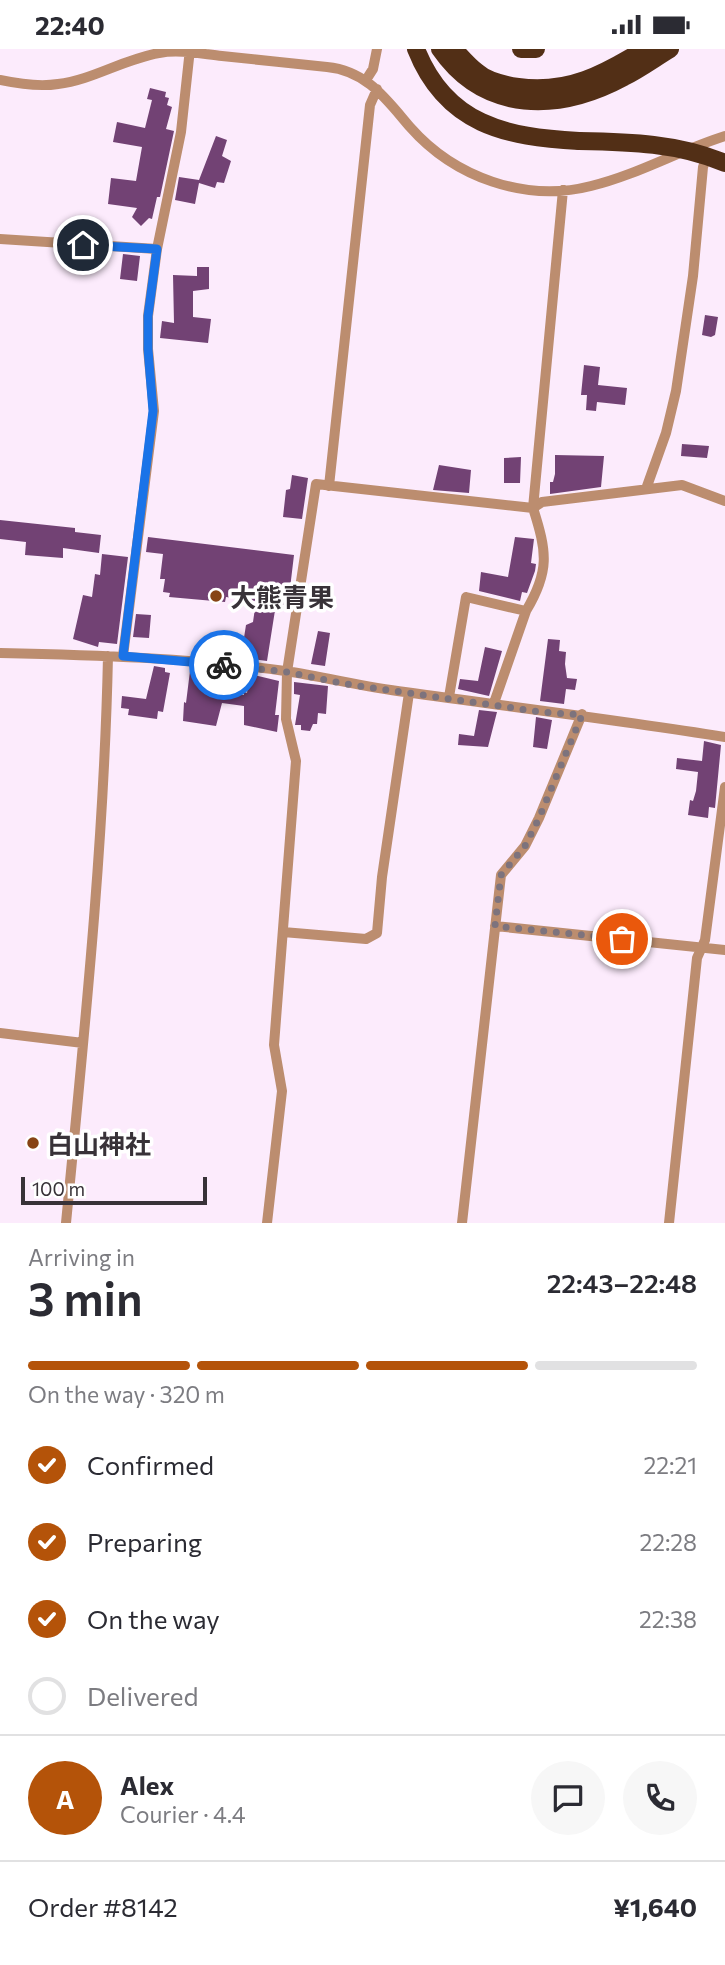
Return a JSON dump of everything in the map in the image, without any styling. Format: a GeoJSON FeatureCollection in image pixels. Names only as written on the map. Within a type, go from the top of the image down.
{"type":"FeatureCollection","features":[{"type":"Feature","properties":{"kind":"highway"},"geometry":{"type":"LineString","coordinates":[[416,49],[423,67],[441,92],[462,112],[485,125],[538,139],[668,146],[700,153],[725,163]]}},
{"type":"Feature","properties":{"kind":"highway"},"geometry":{"type":"LineString","coordinates":[[440,49],[447,60],[476,86],[510,100],[543,103],[587,93],[623,78],[670,49]]}},
{"type":"Feature","properties":{"kind":"highway"},"geometry":{"type":"LineString","coordinates":[[454,49],[479,74],[507,85],[539,90],[570,86],[598,77],[645,49]]}},
{"type":"Feature","properties":{"kind":"highway"},"geometry":{"type":"LineString","coordinates":[[521,49],[536,49]]}},
{"type":"Feature","properties":{"kind":"street"},"geometry":{"type":"LineString","coordinates":[[366,80],[373,69],[377,49]]}},
{"type":"Feature","properties":{"kind":"street"},"geometry":{"type":"LineString","coordinates":[[123,656],[153,411],[148,316],[157,249],[181,132],[190,51]]}},
{"type":"Feature","properties":{"kind":"street"},"geometry":{"type":"LineString","coordinates":[[0,81],[60,84],[160,53],[190,51],[332,67],[366,80],[426,143],[456,166],[490,182],[511,187],[563,191],[611,180],[725,136]]}},
{"type":"Feature","properties":{"kind":"street"},"geometry":{"type":"LineString","coordinates":[[329,486],[370,105],[377,89]]}},
{"type":"Feature","properties":{"kind":"street"},"geometry":{"type":"LineString","coordinates":[[646,489],[666,433],[676,391],[693,276],[704,167],[714,140]]}},
{"type":"Feature","properties":{"kind":"street"},"geometry":{"type":"LineString","coordinates":[[494,703],[526,611],[539,588],[545,557],[544,543],[533,508],[563,191]]}},
{"type":"Feature","properties":{"kind":"street"},"geometry":{"type":"LineString","coordinates":[[0,239],[157,249]]}},
{"type":"Feature","properties":{"kind":"street"},"geometry":{"type":"LineString","coordinates":[[267,1223],[282,1091],[274,1045],[296,761],[286,719],[287,672],[316,484],[533,508],[542,502],[682,485],[725,501]]}},
{"type":"Feature","properties":{"kind":"street"},"geometry":{"type":"LineString","coordinates":[[449,697],[466,597],[526,611]]}},
{"type":"Feature","properties":{"kind":"street"},"geometry":{"type":"LineString","coordinates":[[0,653],[123,656],[287,672],[346,684],[725,737]]}},
{"type":"Feature","properties":{"kind":"street"},"geometry":{"type":"LineString","coordinates":[[66,1223],[83,1043],[107,717],[108,656]]}},
{"type":"Feature","properties":{"kind":"street"},"geometry":{"type":"LineString","coordinates":[[283,932],[366,939],[377,933],[382,877],[409,693]]}},
{"type":"Feature","properties":{"kind":"street"},"geometry":{"type":"LineString","coordinates":[[462,1223],[501,875],[525,846],[582,715]]}},
{"type":"Feature","properties":{"kind":"street"},"geometry":{"type":"LineString","coordinates":[[669,1223],[697,958],[705,940],[725,787]]}},
{"type":"Feature","properties":{"kind":"street"},"geometry":{"type":"LineString","coordinates":[[495,926],[725,950]]}},
{"type":"Feature","properties":{"kind":"street"},"geometry":{"type":"LineString","coordinates":[[0,1033],[83,1043]]}},
{"type":"Feature","properties":{"kind":"building"},"geometry":{"type":"Polygon","coordinates":[[[150,88],[166,92],[165,97],[169,98],[167,105],[172,107],[166,129],[174,131],[160,197],[157,197],[152,219],[149,218],[141,226],[132,217],[137,208],[108,204],[111,178],[136,181],[142,147],[113,142],[117,122],[145,128],[152,100],[147,99],[150,88]]]}},
{"type":"Feature","properties":{"kind":"building"},"geometry":{"type":"Polygon","coordinates":[[[216,136],[227,140],[222,156],[231,161],[224,183],[217,182],[215,188],[199,183],[195,204],[175,200],[179,177],[199,180],[216,136]]]}},
{"type":"Feature","properties":{"kind":"building"},"geometry":{"type":"Polygon","coordinates":[[[123,254],[140,256],[137,281],[120,279],[123,254]]]}},
{"type":"Feature","properties":{"kind":"building"},"geometry":{"type":"Polygon","coordinates":[[[197,267],[209,267],[209,289],[193,291],[193,317],[211,319],[208,343],[160,338],[162,321],[174,323],[173,275],[197,276],[197,267]]]}},
{"type":"Feature","properties":{"kind":"building"},"geometry":{"type":"Polygon","coordinates":[[[705,315],[718,317],[715,335],[711,337],[702,335],[705,315]]]}},
{"type":"Feature","properties":{"kind":"building"},"geometry":{"type":"Polygon","coordinates":[[[584,365],[600,367],[598,385],[627,388],[625,405],[597,402],[596,411],[586,410],[587,395],[581,395],[584,365]]]}},
{"type":"Feature","properties":{"kind":"building"},"geometry":{"type":"Polygon","coordinates":[[[682,444],[709,446],[707,458],[681,456],[682,444]]]}},
{"type":"Feature","properties":{"kind":"building"},"geometry":{"type":"Polygon","coordinates":[[[555,455],[604,456],[601,487],[550,494],[550,482],[553,482],[555,474],[555,455]]]}},
{"type":"Feature","properties":{"kind":"building"},"geometry":{"type":"Polygon","coordinates":[[[521,457],[520,483],[504,483],[504,458],[521,457]]]}},
{"type":"Feature","properties":{"kind":"building"},"geometry":{"type":"Polygon","coordinates":[[[439,465],[471,470],[469,493],[433,490],[439,465]]]}},
{"type":"Feature","properties":{"kind":"building"},"geometry":{"type":"Polygon","coordinates":[[[292,475],[308,478],[302,519],[283,517],[286,490],[290,489],[292,475]]]}},
{"type":"Feature","properties":{"kind":"building"},"geometry":{"type":"Polygon","coordinates":[[[0,520],[75,528],[75,532],[101,535],[99,553],[63,548],[63,558],[25,555],[26,542],[0,539],[0,520]]]}},
{"type":"Feature","properties":{"kind":"building"},"geometry":{"type":"Polygon","coordinates":[[[148,537],[294,555],[288,605],[276,604],[267,661],[237,657],[239,643],[243,644],[246,625],[253,622],[256,601],[226,597],[225,602],[169,597],[170,593],[163,592],[165,579],[160,579],[163,554],[146,552],[148,537]]]}},
{"type":"Feature","properties":{"kind":"building"},"geometry":{"type":"Polygon","coordinates":[[[515,537],[534,539],[531,563],[536,564],[527,593],[522,592],[520,601],[479,591],[481,572],[508,577],[515,537]]]}},
{"type":"Feature","properties":{"kind":"building"},"geometry":{"type":"Polygon","coordinates":[[[102,554],[128,557],[117,644],[99,642],[98,647],[73,639],[83,595],[92,597],[95,574],[100,575],[102,554]]]}},
{"type":"Feature","properties":{"kind":"building"},"geometry":{"type":"Polygon","coordinates":[[[136,614],[151,615],[149,638],[133,637],[136,614]]]}},
{"type":"Feature","properties":{"kind":"building"},"geometry":{"type":"Polygon","coordinates":[[[318,631],[330,633],[325,666],[311,664],[318,631]]]}},
{"type":"Feature","properties":{"kind":"building"},"geometry":{"type":"Polygon","coordinates":[[[548,639],[560,640],[559,651],[566,652],[567,678],[577,679],[575,690],[566,689],[564,704],[540,701],[548,639]]]}},
{"type":"Feature","properties":{"kind":"building"},"geometry":{"type":"Polygon","coordinates":[[[485,647],[502,651],[489,696],[458,689],[460,679],[478,681],[485,647]]]}},
{"type":"Feature","properties":{"kind":"building"},"geometry":{"type":"Polygon","coordinates":[[[154,666],[165,668],[165,672],[170,673],[163,712],[158,711],[157,719],[128,715],[129,709],[121,708],[122,696],[146,699],[154,666]]]}},
{"type":"Feature","properties":{"kind":"building"},"geometry":{"type":"Polygon","coordinates":[[[190,671],[225,674],[224,678],[228,678],[225,693],[247,693],[250,674],[279,681],[275,715],[279,715],[277,732],[244,725],[244,706],[222,703],[216,726],[183,721],[190,671]]]}},
{"type":"Feature","properties":{"kind":"building"},"geometry":{"type":"Polygon","coordinates":[[[294,682],[328,686],[326,714],[318,713],[317,724],[313,724],[310,731],[301,730],[301,725],[295,725],[300,695],[294,694],[294,682]]]}},
{"type":"Feature","properties":{"kind":"building"},"geometry":{"type":"Polygon","coordinates":[[[479,710],[497,712],[488,747],[458,745],[459,734],[474,736],[479,710]]]}},
{"type":"Feature","properties":{"kind":"building"},"geometry":{"type":"Polygon","coordinates":[[[536,717],[552,720],[547,749],[533,747],[536,717]]]}},
{"type":"Feature","properties":{"kind":"building"},"geometry":{"type":"Polygon","coordinates":[[[704,741],[721,745],[715,808],[709,807],[708,818],[688,815],[690,800],[693,801],[696,791],[698,772],[676,769],[677,758],[702,761],[704,741]]]}},
{"type":"Feature","properties":{"kind":"way so far"},"geometry":{"type":"LineString","coordinates":[[224,665],[287,672],[346,684],[494,703],[541,712],[582,715],[525,846],[501,875],[495,926],[622,939]]}},
{"type":"Feature","properties":{"kind":"place","name":"大熊青果"},"geometry":{"type":"Point","coordinates":[216,596]}},
{"type":"Feature","properties":{"kind":"place","name":"白山神社"},"geometry":{"type":"Point","coordinates":[33,1143]}},
{"type":"Feature","properties":{"kind":"route"},"geometry":{"type":"LineString","coordinates":[[83,245],[157,249],[148,316],[153,411],[123,656],[224,665]]}}]}
